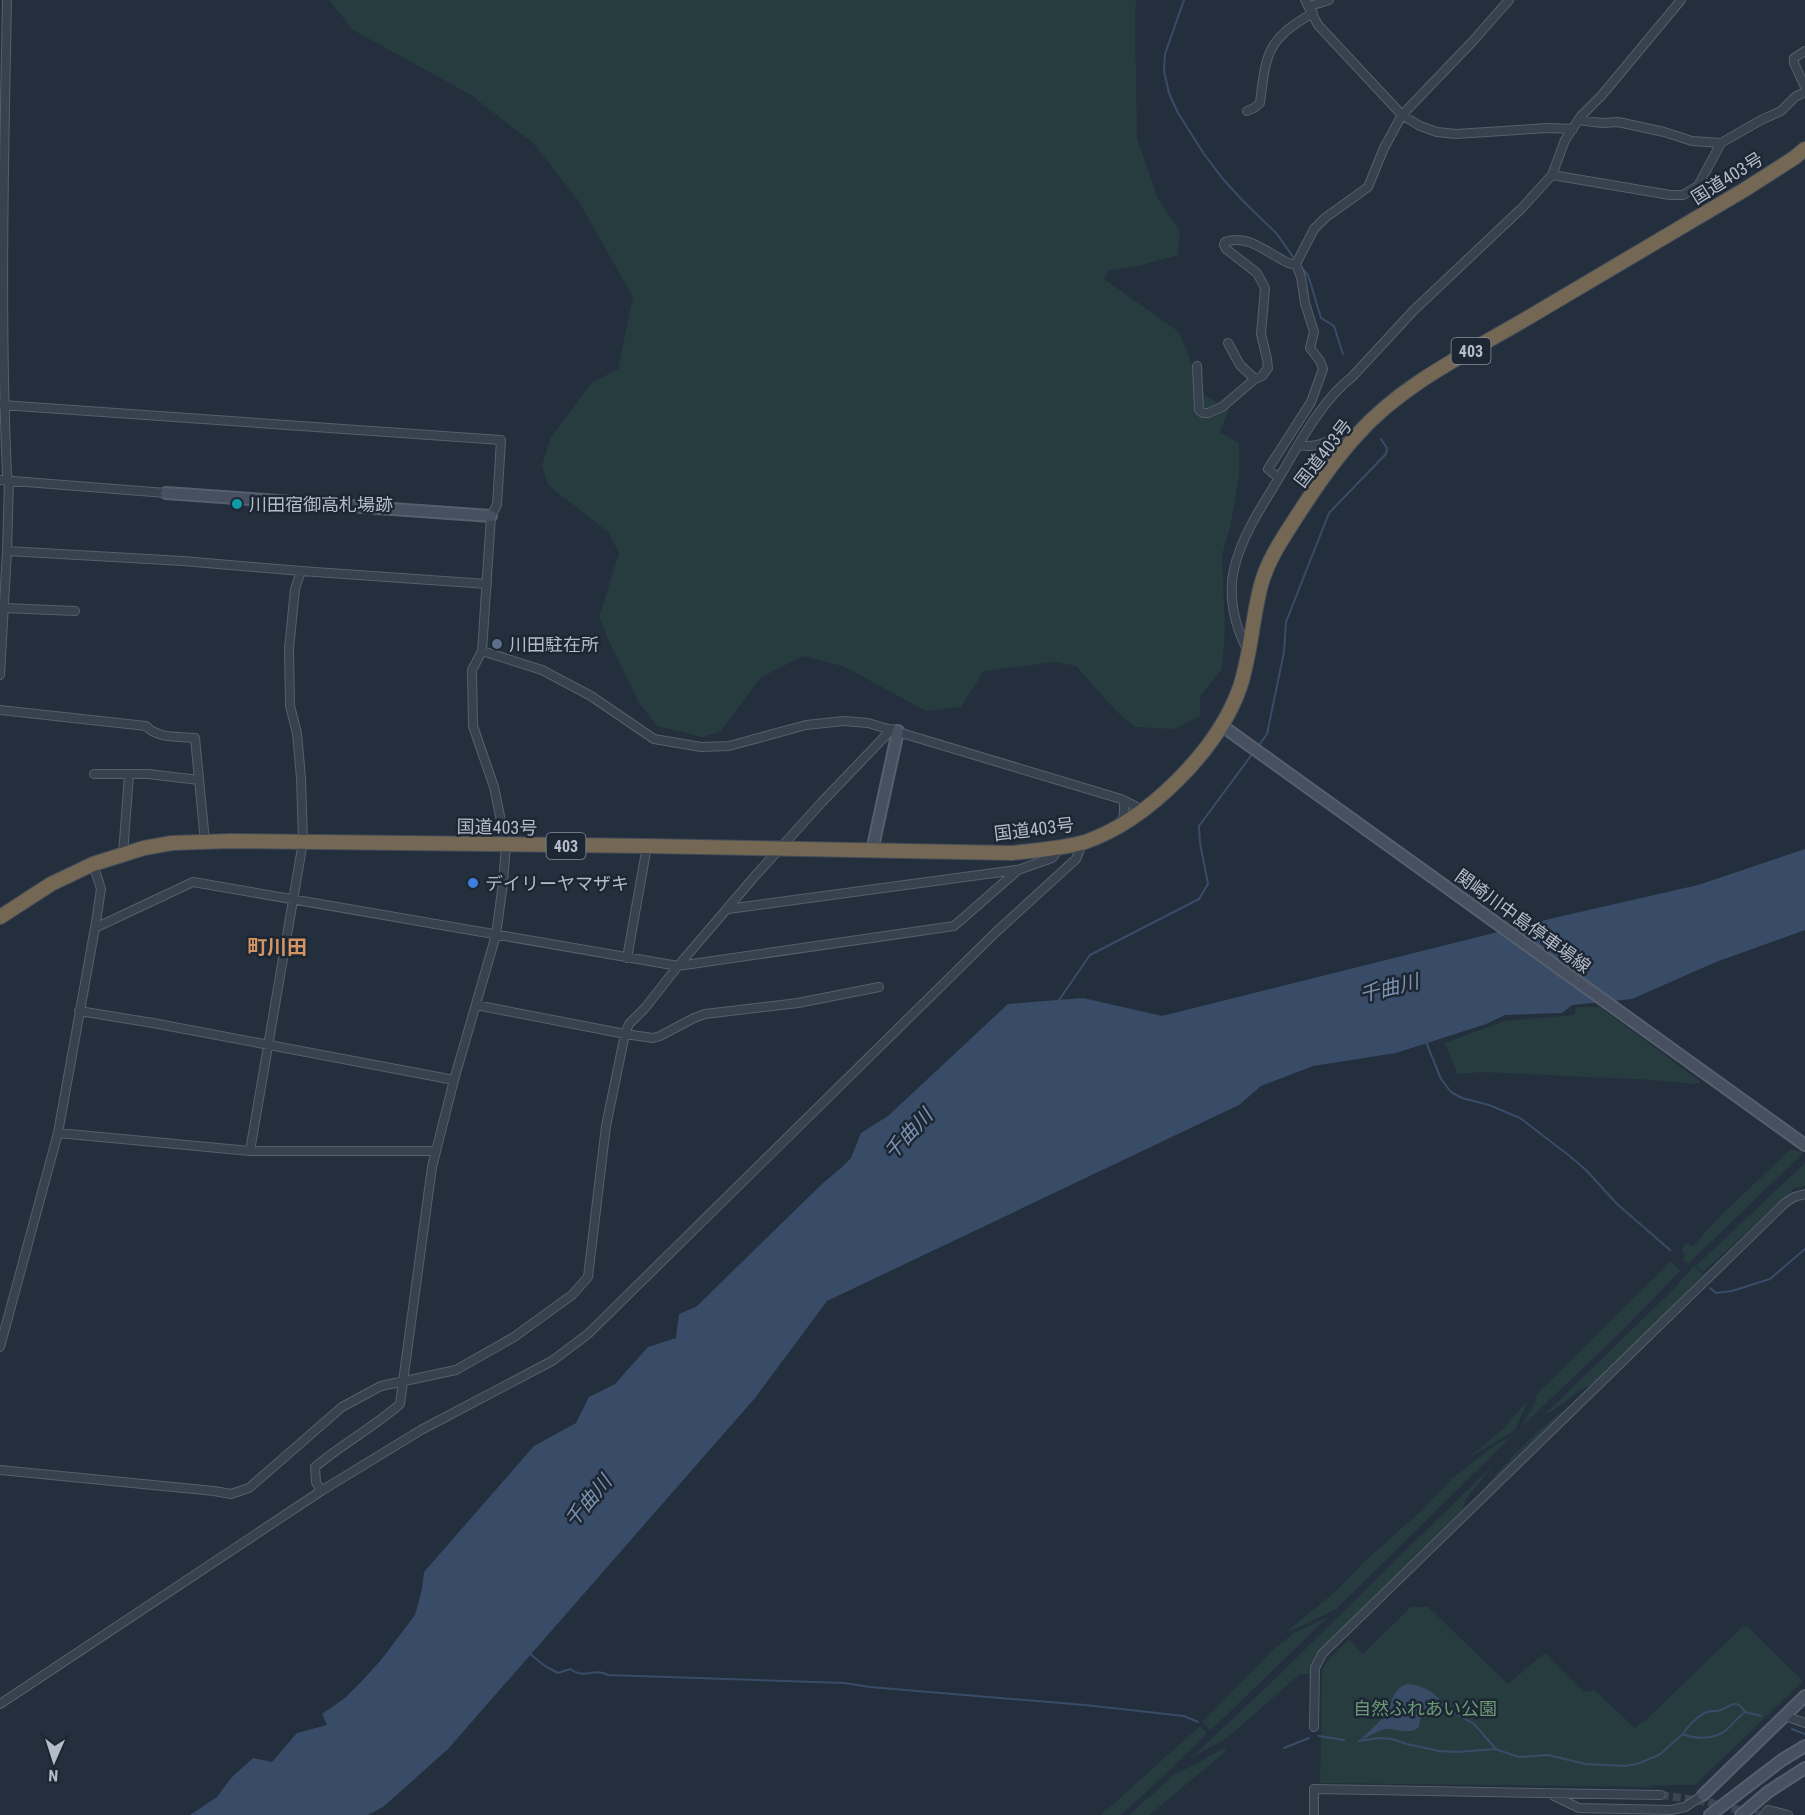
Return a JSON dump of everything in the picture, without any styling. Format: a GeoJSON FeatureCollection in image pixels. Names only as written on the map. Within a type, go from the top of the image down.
{"type":"FeatureCollection","features":[{"type":"Feature","properties":{"kind":"highway","name":"国道403号"},"geometry":{"type":"LineString","coordinates":[[2,914],[51,884],[93,864],[144,848],[172,843],[205,841],[647,846],[1012,853],[1060,848],[1083,842],[1118,827],[1141,811],[1182,775],[1227,729],[1249,653],[1261,585],[1275,550],[1317,486],[1357,435],[1409,388],[1744,190],[1805,149]]}},
{"type":"Feature","properties":{"kind":"main road"},"geometry":{"type":"LineString","coordinates":[[166,493],[491,516]]}},
{"type":"Feature","properties":{"kind":"main road","name":"関崎川中島停車場線"},"geometry":{"type":"LineString","coordinates":[[1227,729],[1805,1145]]}},
{"type":"Feature","properties":{"kind":"main road"},"geometry":{"type":"LineString","coordinates":[[872,851],[895,730]]}},
{"type":"Feature","properties":{"kind":"main road"},"geometry":{"type":"LineString","coordinates":[[1703,1795],[1805,1696]]}},
{"type":"Feature","properties":{"kind":"main road"},"geometry":{"type":"LineString","coordinates":[[1710,1815],[1782,1760],[1805,1746]]}},
{"type":"Feature","properties":{"kind":"main road"},"geometry":{"type":"LineString","coordinates":[[1741,1815],[1768,1792],[1805,1768]]}},
{"type":"Feature","properties":{"kind":"street"},"geometry":{"type":"LineString","coordinates":[[0,675],[8,551],[4,481],[7,475],[2,405],[2,206],[7,0]]}},
{"type":"Feature","properties":{"kind":"street"},"geometry":{"type":"LineString","coordinates":[[1247,111],[1260,103],[1265,63],[1273,44],[1309,6],[1329,0]]}},
{"type":"Feature","properties":{"kind":"street"},"geometry":{"type":"LineString","coordinates":[[1279,478],[1268,469],[1311,402],[1323,369],[1310,348],[1314,332],[1296,264],[1314,229],[1325,218],[1368,187],[1384,148],[1402,115],[1509,0]]}},
{"type":"Feature","properties":{"kind":"street"},"geometry":{"type":"LineString","coordinates":[[1249,653],[1240,636],[1232,608],[1234,569],[1250,526],[1323,408],[1341,385],[1352,377],[1414,310],[1522,208],[1552,175],[1565,140],[1578,120],[1681,0]]}},
{"type":"Feature","properties":{"kind":"street"},"geometry":{"type":"LineString","coordinates":[[1309,6],[1318,25],[1402,115],[1420,126],[1437,132],[1456,134],[1548,128],[1573,129]]}},
{"type":"Feature","properties":{"kind":"street"},"geometry":{"type":"LineString","coordinates":[[1805,51],[1794,58],[1794,63],[1805,87]]}},
{"type":"Feature","properties":{"kind":"street"},"geometry":{"type":"LineString","coordinates":[[1552,175],[1670,195],[1683,195],[1698,186],[1721,143],[1781,111],[1795,97],[1805,92]]}},
{"type":"Feature","properties":{"kind":"street"},"geometry":{"type":"LineString","coordinates":[[1578,120],[1618,122],[1692,141],[1721,143]]}},
{"type":"Feature","properties":{"kind":"street"},"geometry":{"type":"LineString","coordinates":[[1197,366],[1199,410],[1203,413],[1221,407],[1255,379],[1262,376],[1268,368],[1261,334],[1265,288],[1257,273],[1232,255],[1224,245],[1225,242],[1246,240],[1284,262],[1296,264]]}},
{"type":"Feature","properties":{"kind":"street"},"geometry":{"type":"LineString","coordinates":[[1228,343],[1240,365],[1255,379]]}},
{"type":"Feature","properties":{"kind":"street"},"geometry":{"type":"LineString","coordinates":[[2,405],[501,440],[497,505],[491,516],[482,651],[472,670],[472,726],[494,787],[506,845],[496,935],[454,1080],[432,1167],[400,1404],[315,1467],[316,1482],[321,1491]]}},
{"type":"Feature","properties":{"kind":"street"},"geometry":{"type":"LineString","coordinates":[[1299,445],[1311,448],[1347,431],[1357,435]]}},
{"type":"Feature","properties":{"kind":"street"},"geometry":{"type":"LineString","coordinates":[[4,481],[166,493]]}},
{"type":"Feature","properties":{"kind":"street"},"geometry":{"type":"LineString","coordinates":[[8,551],[183,561],[302,572],[487,584]]}},
{"type":"Feature","properties":{"kind":"street"},"geometry":{"type":"LineString","coordinates":[[250,1151],[270,1046],[303,842],[297,733],[290,706],[289,649],[295,589],[302,572]]}},
{"type":"Feature","properties":{"kind":"street"},"geometry":{"type":"LineString","coordinates":[[4,608],[75,611]]}},
{"type":"Feature","properties":{"kind":"street"},"geometry":{"type":"LineString","coordinates":[[482,651],[542,670],[591,696],[654,739],[700,747],[729,746],[806,725],[868,723],[1124,801],[1141,811]]}},
{"type":"Feature","properties":{"kind":"street"},"geometry":{"type":"LineString","coordinates":[[0,710],[146,726],[158,735],[195,738],[205,841]]}},
{"type":"Feature","properties":{"kind":"street"},"geometry":{"type":"LineString","coordinates":[[0,1470],[231,1494],[249,1488],[342,1407],[381,1386],[456,1370],[514,1337],[572,1295],[588,1277],[606,1126],[629,1024],[779,849],[822,802],[895,730]]}},
{"type":"Feature","properties":{"kind":"street"},"geometry":{"type":"LineString","coordinates":[[94,774],[148,774],[199,780]]}},
{"type":"Feature","properties":{"kind":"street"},"geometry":{"type":"LineString","coordinates":[[123,854],[129,775]]}},
{"type":"Feature","properties":{"kind":"street"},"geometry":{"type":"LineString","coordinates":[[1118,827],[1124,814],[1124,801]]}},
{"type":"Feature","properties":{"kind":"street"},"geometry":{"type":"LineString","coordinates":[[0,1703],[321,1491],[421,1430],[552,1361],[588,1334],[994,933],[1076,859],[1083,842]]}},
{"type":"Feature","properties":{"kind":"street"},"geometry":{"type":"LineString","coordinates":[[627,958],[647,846]]}},
{"type":"Feature","properties":{"kind":"street"},"geometry":{"type":"LineString","coordinates":[[728,909],[1018,870],[1052,858],[1060,848]]}},
{"type":"Feature","properties":{"kind":"street"},"geometry":{"type":"LineString","coordinates":[[0,1347],[58,1134],[101,889],[93,864]]}},
{"type":"Feature","properties":{"kind":"street"},"geometry":{"type":"LineString","coordinates":[[95,928],[193,882],[678,966],[954,926],[1018,870]]}},
{"type":"Feature","properties":{"kind":"street"},"geometry":{"type":"LineString","coordinates":[[476,1005],[653,1038],[705,1014],[798,1003],[879,987]]}},
{"type":"Feature","properties":{"kind":"street"},"geometry":{"type":"LineString","coordinates":[[79,1011],[454,1080]]}},
{"type":"Feature","properties":{"kind":"street"},"geometry":{"type":"LineString","coordinates":[[58,1134],[250,1151],[436,1151]]}},
{"type":"Feature","properties":{"kind":"street"},"geometry":{"type":"LineString","coordinates":[[1314,1727],[1315,1668],[1322,1654],[1785,1203],[1805,1194]]}},
{"type":"Feature","properties":{"kind":"street"},"geometry":{"type":"LineString","coordinates":[[1785,1716],[1805,1723]]}},
{"type":"Feature","properties":{"kind":"street"},"geometry":{"type":"LineString","coordinates":[[1315,1815],[1314,1789],[1660,1796]]}},
{"type":"Feature","properties":{"kind":"street"},"geometry":{"type":"LineString","coordinates":[[1550,1794],[1579,1808],[1679,1812],[1703,1795]]}},
{"type":"Feature","properties":{"kind":"street"},"geometry":{"type":"LineString","coordinates":[[1764,1815],[1768,1810],[1788,1815]]}},
{"type":"Feature","properties":{"kind":"green space"},"geometry":{"type":"Polygon","coordinates":[[[329,0],[1136,0],[1137,138],[1158,199],[1180,231],[1178,255],[1109,271],[1104,279],[1179,332],[1205,396],[1230,408],[1220,432],[1239,443],[1239,478],[1222,555],[1225,628],[1222,669],[1200,696],[1200,716],[1175,729],[1135,727],[1116,711],[1076,666],[1055,662],[984,671],[961,707],[926,711],[843,666],[803,656],[760,678],[721,731],[703,737],[657,726],[639,703],[599,617],[619,553],[608,532],[548,485],[542,466],[550,439],[591,383],[618,369],[633,297],[578,200],[533,143],[471,95],[353,30],[329,0]]]}},
{"type":"Feature","properties":{"kind":"green space"},"geometry":{"type":"Polygon","coordinates":[[[1576,1007],[1600,1007],[1701,1082],[1693,1084],[1482,1072],[1458,1074],[1445,1043],[1505,1021],[1574,1015],[1576,1007]]]}},
{"type":"Feature","properties":{"kind":"green space"},"geometry":{"type":"Polygon","coordinates":[[[1791,1149],[1803,1153],[1688,1264],[1683,1259],[1685,1255],[1681,1250],[1687,1243],[1691,1246],[1696,1243],[1720,1216],[1791,1149]]]}},
{"type":"Feature","properties":{"kind":"green space"},"geometry":{"type":"Polygon","coordinates":[[[1805,1163],[1805,1186],[1795,1188],[1703,1272],[1696,1266],[1805,1163]]]}},
{"type":"Feature","properties":{"kind":"green space"},"geometry":{"type":"Polygon","coordinates":[[[1671,1261],[1680,1271],[1622,1331],[1520,1428],[1535,1404],[1536,1395],[1671,1261]]]}},
{"type":"Feature","properties":{"kind":"green space"},"geometry":{"type":"Polygon","coordinates":[[[1694,1266],[1703,1274],[1667,1313],[1591,1385],[1546,1413],[1674,1289],[1694,1266]]]}},
{"type":"Feature","properties":{"kind":"green space"},"geometry":{"type":"Polygon","coordinates":[[[1528,1400],[1515,1430],[1467,1459],[1503,1429],[1528,1400]]]}},
{"type":"Feature","properties":{"kind":"green space"},"geometry":{"type":"Polygon","coordinates":[[[1573,1403],[1575,1404],[1479,1494],[1523,1446],[1573,1403]]]}},
{"type":"Feature","properties":{"kind":"green space"},"geometry":{"type":"Polygon","coordinates":[[[1511,1437],[1336,1609],[1286,1632],[1335,1592],[1453,1478],[1498,1443],[1511,1437]]]}},
{"type":"Feature","properties":{"kind":"green space"},"geometry":{"type":"Polygon","coordinates":[[[1496,1462],[1465,1500],[1463,1510],[1314,1656],[1311,1674],[1300,1674],[1227,1738],[1191,1758],[1278,1676],[1496,1462]]]}},
{"type":"Feature","properties":{"kind":"green space","name":"自然ふれあい公園"},"geometry":{"type":"Polygon","coordinates":[[[1411,1607],[1428,1607],[1508,1684],[1545,1653],[1584,1692],[1594,1690],[1635,1728],[1741,1628],[1747,1626],[1803,1681],[1695,1785],[1648,1785],[1653,1787],[1320,1783],[1322,1671],[1326,1662],[1349,1640],[1363,1654],[1411,1607]]]}},
{"type":"Feature","properties":{"kind":"green space"},"geometry":{"type":"Polygon","coordinates":[[[1328,1617],[1213,1728],[1210,1730],[1202,1722],[1274,1649],[1294,1633],[1328,1617]]]}},
{"type":"Feature","properties":{"kind":"green space"},"geometry":{"type":"Polygon","coordinates":[[[1200,1726],[1207,1733],[1143,1795],[1120,1815],[1101,1815],[1200,1726]]]}},
{"type":"Feature","properties":{"kind":"green space"},"geometry":{"type":"Polygon","coordinates":[[[1226,1748],[1224,1753],[1149,1815],[1129,1815],[1176,1773],[1226,1748]]]}},
{"type":"Feature","properties":{"kind":"water","name":"千曲川"},"geometry":{"type":"Polygon","coordinates":[[[1805,849],[1805,930],[1716,962],[1632,999],[1572,1005],[1562,1013],[1505,1015],[1486,1024],[1396,1053],[1313,1066],[1261,1086],[1239,1105],[827,1301],[755,1398],[448,1749],[383,1807],[368,1815],[190,1815],[217,1797],[231,1778],[253,1758],[272,1762],[297,1733],[327,1725],[322,1714],[345,1698],[361,1682],[415,1615],[424,1572],[534,1446],[576,1423],[589,1397],[615,1384],[648,1347],[676,1338],[679,1314],[696,1307],[841,1168],[851,1158],[861,1133],[888,1116],[1008,1004],[1083,998],[1162,1016],[1558,917],[1698,885],[1805,849]]]}},
{"type":"Feature","properties":{"kind":"water"},"geometry":{"type":"Polygon","coordinates":[[[1407,1684],[1430,1691],[1447,1708],[1425,1713],[1420,1720],[1419,1727],[1415,1730],[1386,1729],[1359,1741],[1383,1717],[1397,1690],[1407,1684]]]}},
{"type":"Feature","properties":{"kind":"waterway"},"geometry":{"type":"LineString","coordinates":[[1184,0],[1165,54],[1164,71],[1169,93],[1178,113],[1204,154],[1243,201],[1277,234],[1293,257]]}},
{"type":"Feature","properties":{"kind":"waterway"},"geometry":{"type":"LineString","coordinates":[[1302,268],[1308,275],[1321,318],[1334,326],[1343,354]]}},
{"type":"Feature","properties":{"kind":"waterway"},"geometry":{"type":"LineString","coordinates":[[1257,748],[1267,734],[1284,652],[1286,622],[1329,513],[1386,454],[1387,448],[1381,439]]}},
{"type":"Feature","properties":{"kind":"waterway"},"geometry":{"type":"LineString","coordinates":[[1057,1003],[1090,955],[1199,899],[1208,884],[1199,826],[1253,753]]}},
{"type":"Feature","properties":{"kind":"waterway"},"geometry":{"type":"LineString","coordinates":[[1426,1042],[1441,1079],[1451,1092],[1520,1118],[1586,1170],[1617,1204],[1670,1250]]}},
{"type":"Feature","properties":{"kind":"waterway"},"geometry":{"type":"LineString","coordinates":[[1710,1288],[1716,1293],[1732,1291],[1770,1279],[1805,1249]]}},
{"type":"Feature","properties":{"kind":"waterway"},"geometry":{"type":"LineString","coordinates":[[529,1653],[558,1673],[570,1669],[585,1674],[598,1672],[608,1675],[844,1683],[1085,1705],[1184,1716],[1198,1722]]}},
{"type":"Feature","properties":{"kind":"waterway"},"geometry":{"type":"LineString","coordinates":[[1683,1734],[1697,1718],[1709,1711],[1719,1711],[1737,1704],[1745,1712]]}},
{"type":"Feature","properties":{"kind":"waterway"},"geometry":{"type":"LineString","coordinates":[[1444,1707],[1474,1724],[1495,1748]]}},
{"type":"Feature","properties":{"kind":"waterway"},"geometry":{"type":"LineString","coordinates":[[1359,1741],[1392,1739],[1439,1751],[1495,1749],[1519,1757],[1548,1755],[1585,1764],[1625,1766],[1659,1755],[1683,1734],[1697,1737],[1713,1736],[1725,1731],[1745,1712],[1761,1716]]}},
{"type":"Feature","properties":{"kind":"waterway"},"geometry":{"type":"LineString","coordinates":[[1792,1729],[1805,1734]]}},
{"type":"Feature","properties":{"kind":"waterway"},"geometry":{"type":"LineString","coordinates":[[1319,1736],[1344,1740]]}},
{"type":"Feature","properties":{"kind":"waterway"},"geometry":{"type":"LineString","coordinates":[[1284,1748],[1309,1738]]}},
{"type":"Feature","properties":{"kind":"tunnel"},"geometry":{"type":"LineString","coordinates":[[1661,1795],[1708,1802],[1759,1815]]}},
{"type":"Feature","properties":{"kind":"place","name":"川田宿御高札場跡"},"geometry":{"type":"Point","coordinates":[237,504]}},
{"type":"Feature","properties":{"kind":"place","name":"川田駐在所"},"geometry":{"type":"Point","coordinates":[497,644]}},
{"type":"Feature","properties":{"kind":"place","name":"デイリーヤマザキ"},"geometry":{"type":"Point","coordinates":[473,883]}},
{"type":"Feature","properties":{"kind":"district","name":"町川田"},"geometry":{"type":"Point","coordinates":[277,947]}}]}
